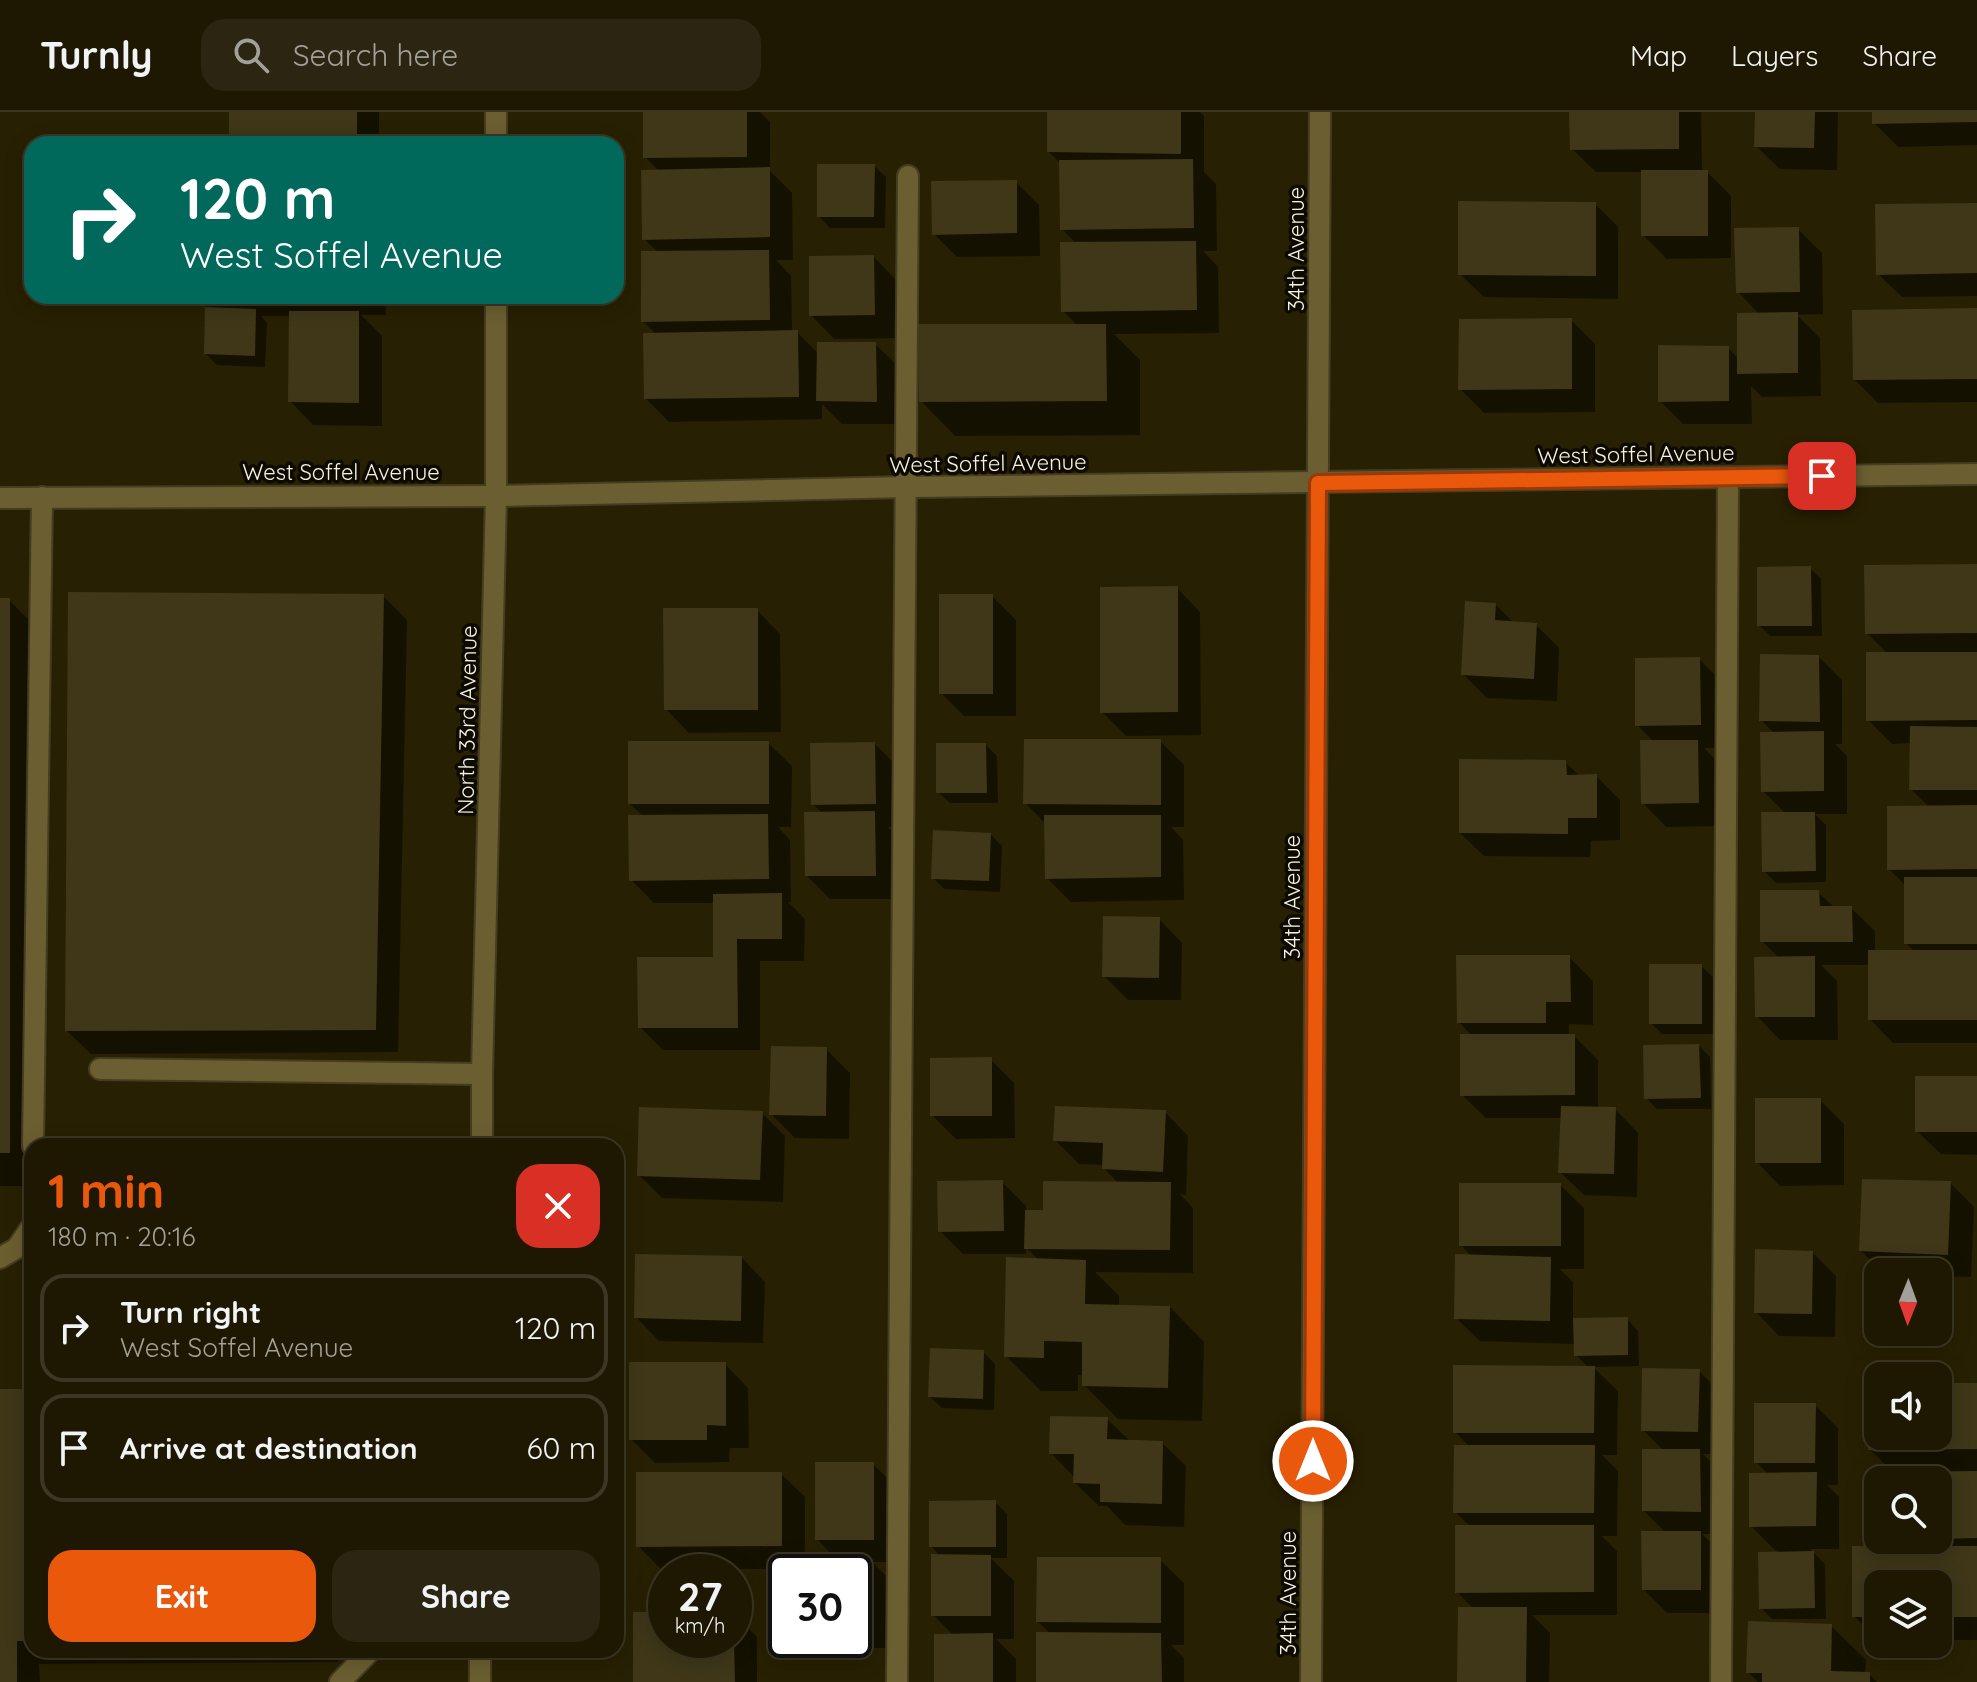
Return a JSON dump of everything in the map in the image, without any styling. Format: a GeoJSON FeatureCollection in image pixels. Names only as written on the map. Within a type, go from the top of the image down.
{"type":"FeatureCollection","features":[{"type":"Feature","properties":{"kind":"street"},"geometry":{"type":"LineString","coordinates":[[496,112],[496,136]]}},
{"type":"Feature","properties":{"kind":"street","name":"34th Avenue"},"geometry":{"type":"LineString","coordinates":[[1311,1682],[1320,112]]}},
{"type":"Feature","properties":{"kind":"street"},"geometry":{"type":"LineString","coordinates":[[897,1682],[908,176]]}},
{"type":"Feature","properties":{"kind":"street","name":"North 33rd Avenue"},"geometry":{"type":"LineString","coordinates":[[482,1138],[496,496],[496,304]]}},
{"type":"Feature","properties":{"kind":"street","name":"West Soffel Avenue"},"geometry":{"type":"LineString","coordinates":[[0,498],[496,496],[907,487],[1977,474]]}},
{"type":"Feature","properties":{"kind":"street"},"geometry":{"type":"LineString","coordinates":[[1721,1682],[1728,477]]}},
{"type":"Feature","properties":{"kind":"street"},"geometry":{"type":"LineString","coordinates":[[33,1138],[42,497]]}},
{"type":"Feature","properties":{"kind":"street"},"geometry":{"type":"LineString","coordinates":[[100,1069],[482,1074]]}},
{"type":"Feature","properties":{"kind":"street"},"geometry":{"type":"LineString","coordinates":[[0,1258],[17,1248],[24,1238]]}},
{"type":"Feature","properties":{"kind":"street"},"geometry":{"type":"LineString","coordinates":[[340,1682],[363,1658]]}},
{"type":"Feature","properties":{"kind":"street"},"geometry":{"type":"LineString","coordinates":[[480,1658],[480,1682]]}},
{"type":"Feature","properties":{"kind":"building"},"geometry":{"type":"Polygon","coordinates":[[[229,112],[357,112],[357,136],[229,136],[229,112]]]}},
{"type":"Feature","properties":{"kind":"building"},"geometry":{"type":"Polygon","coordinates":[[[643,112],[747,112],[747,157],[643,158],[643,112]]]}},
{"type":"Feature","properties":{"kind":"building"},"geometry":{"type":"Polygon","coordinates":[[[1047,112],[1181,112],[1181,154],[1047,152],[1047,112]]]}},
{"type":"Feature","properties":{"kind":"building"},"geometry":{"type":"Polygon","coordinates":[[[1569,112],[1679,112],[1679,149],[1570,150],[1569,112]]]}},
{"type":"Feature","properties":{"kind":"building"},"geometry":{"type":"Polygon","coordinates":[[[1755,112],[1815,112],[1814,148],[1754,147],[1755,112]]]}},
{"type":"Feature","properties":{"kind":"building"},"geometry":{"type":"Polygon","coordinates":[[[1872,112],[1977,112],[1977,122],[1872,124],[1872,112]]]}},
{"type":"Feature","properties":{"kind":"building"},"geometry":{"type":"Polygon","coordinates":[[[1193,159],[1194,228],[1060,230],[1059,160],[1193,159]]]}},
{"type":"Feature","properties":{"kind":"building"},"geometry":{"type":"Polygon","coordinates":[[[817,164],[875,164],[874,217],[817,217],[817,164]]]}},
{"type":"Feature","properties":{"kind":"building"},"geometry":{"type":"Polygon","coordinates":[[[770,167],[770,237],[642,240],[641,170],[770,167]]]}},
{"type":"Feature","properties":{"kind":"building"},"geometry":{"type":"Polygon","coordinates":[[[1641,170],[1708,170],[1708,236],[1641,236],[1641,170]]]}},
{"type":"Feature","properties":{"kind":"building"},"geometry":{"type":"Polygon","coordinates":[[[1017,180],[1017,233],[932,235],[931,181],[1017,180]]]}},
{"type":"Feature","properties":{"kind":"building"},"geometry":{"type":"Polygon","coordinates":[[[1458,201],[1596,202],[1596,276],[1458,275],[1458,201]]]}},
{"type":"Feature","properties":{"kind":"building"},"geometry":{"type":"Polygon","coordinates":[[[1977,203],[1977,273],[1876,275],[1875,204],[1977,203]]]}},
{"type":"Feature","properties":{"kind":"building"},"geometry":{"type":"Polygon","coordinates":[[[1799,227],[1800,292],[1736,293],[1734,228],[1799,227]]]}},
{"type":"Feature","properties":{"kind":"building"},"geometry":{"type":"Polygon","coordinates":[[[1196,241],[1197,310],[1061,312],[1060,242],[1196,241]]]}},
{"type":"Feature","properties":{"kind":"building"},"geometry":{"type":"Polygon","coordinates":[[[769,250],[770,320],[641,322],[641,251],[769,250]]]}},
{"type":"Feature","properties":{"kind":"building"},"geometry":{"type":"Polygon","coordinates":[[[874,255],[875,315],[809,316],[809,256],[874,255]]]}},
{"type":"Feature","properties":{"kind":"building"},"geometry":{"type":"Polygon","coordinates":[[[205,307],[256,309],[255,356],[204,354],[205,307]]]}},
{"type":"Feature","properties":{"kind":"building"},"geometry":{"type":"Polygon","coordinates":[[[1977,308],[1977,379],[1853,380],[1852,310],[1977,308]]]}},
{"type":"Feature","properties":{"kind":"building"},"geometry":{"type":"Polygon","coordinates":[[[289,311],[359,311],[359,403],[288,402],[289,311]]]}},
{"type":"Feature","properties":{"kind":"building"},"geometry":{"type":"Polygon","coordinates":[[[1798,312],[1798,373],[1737,374],[1737,313],[1798,312]]]}},
{"type":"Feature","properties":{"kind":"building"},"geometry":{"type":"Polygon","coordinates":[[[1572,318],[1572,389],[1458,390],[1459,319],[1572,318]]]}},
{"type":"Feature","properties":{"kind":"building"},"geometry":{"type":"Polygon","coordinates":[[[918,324],[1106,324],[1107,401],[919,402],[918,324]]]}},
{"type":"Feature","properties":{"kind":"building"},"geometry":{"type":"Polygon","coordinates":[[[798,330],[799,397],[644,399],[643,333],[798,330]]]}},
{"type":"Feature","properties":{"kind":"building"},"geometry":{"type":"Polygon","coordinates":[[[817,342],[876,342],[877,402],[816,401],[817,342]]]}},
{"type":"Feature","properties":{"kind":"building"},"geometry":{"type":"Polygon","coordinates":[[[1658,345],[1729,346],[1729,401],[1658,402],[1658,345]]]}},
{"type":"Feature","properties":{"kind":"building"},"geometry":{"type":"Polygon","coordinates":[[[1977,564],[1977,633],[1865,634],[1864,565],[1977,564]]]}},
{"type":"Feature","properties":{"kind":"building"},"geometry":{"type":"Polygon","coordinates":[[[1811,566],[1812,626],[1757,626],[1757,567],[1811,566]]]}},
{"type":"Feature","properties":{"kind":"building"},"geometry":{"type":"Polygon","coordinates":[[[1178,586],[1178,712],[1100,713],[1100,587],[1178,586]]]}},
{"type":"Feature","properties":{"kind":"building"},"geometry":{"type":"Polygon","coordinates":[[[68,592],[384,594],[376,1030],[65,1031],[68,592]]]}},
{"type":"Feature","properties":{"kind":"building"},"geometry":{"type":"Polygon","coordinates":[[[939,594],[993,594],[993,694],[939,694],[939,594]]]}},
{"type":"Feature","properties":{"kind":"building"},"geometry":{"type":"Polygon","coordinates":[[[0,598],[10,598],[10,1153],[0,1153],[0,598]]]}},
{"type":"Feature","properties":{"kind":"building"},"geometry":{"type":"Polygon","coordinates":[[[1465,601],[1496,603],[1495,620],[1537,623],[1534,679],[1461,675],[1465,601]]]}},
{"type":"Feature","properties":{"kind":"building"},"geometry":{"type":"Polygon","coordinates":[[[663,608],[758,608],[758,710],[664,710],[663,608]]]}},
{"type":"Feature","properties":{"kind":"building"},"geometry":{"type":"Polygon","coordinates":[[[1866,652],[1977,652],[1977,720],[1866,721],[1866,652]]]}},
{"type":"Feature","properties":{"kind":"building"},"geometry":{"type":"Polygon","coordinates":[[[1760,654],[1819,655],[1820,722],[1759,721],[1760,654]]]}},
{"type":"Feature","properties":{"kind":"building"},"geometry":{"type":"Polygon","coordinates":[[[1700,657],[1701,725],[1635,726],[1635,658],[1700,657]]]}},
{"type":"Feature","properties":{"kind":"building"},"geometry":{"type":"Polygon","coordinates":[[[1910,726],[1977,727],[1977,790],[1909,790],[1910,726]]]}},
{"type":"Feature","properties":{"kind":"building"},"geometry":{"type":"Polygon","coordinates":[[[1824,731],[1824,791],[1761,792],[1760,732],[1824,731]]]}},
{"type":"Feature","properties":{"kind":"building"},"geometry":{"type":"Polygon","coordinates":[[[1024,739],[1161,739],[1161,805],[1023,804],[1024,739]]]}},
{"type":"Feature","properties":{"kind":"building"},"geometry":{"type":"Polygon","coordinates":[[[1640,740],[1698,740],[1699,803],[1641,804],[1640,740]]]}},
{"type":"Feature","properties":{"kind":"building"},"geometry":{"type":"Polygon","coordinates":[[[628,741],[769,741],[769,804],[628,804],[628,741]]]}},
{"type":"Feature","properties":{"kind":"building"},"geometry":{"type":"Polygon","coordinates":[[[875,742],[876,804],[811,805],[810,743],[875,742]]]}},
{"type":"Feature","properties":{"kind":"building"},"geometry":{"type":"Polygon","coordinates":[[[936,743],[986,743],[987,793],[936,793],[936,743]]]}},
{"type":"Feature","properties":{"kind":"building"},"geometry":{"type":"Polygon","coordinates":[[[1459,759],[1566,760],[1567,775],[1597,774],[1597,818],[1568,818],[1568,834],[1459,833],[1459,759]]]}},
{"type":"Feature","properties":{"kind":"building"},"geometry":{"type":"Polygon","coordinates":[[[1977,805],[1977,869],[1887,870],[1887,806],[1977,805]]]}},
{"type":"Feature","properties":{"kind":"building"},"geometry":{"type":"Polygon","coordinates":[[[875,811],[876,876],[805,876],[804,812],[875,811]]]}},
{"type":"Feature","properties":{"kind":"building"},"geometry":{"type":"Polygon","coordinates":[[[1761,812],[1815,812],[1816,871],[1762,872],[1761,812]]]}},
{"type":"Feature","properties":{"kind":"building"},"geometry":{"type":"Polygon","coordinates":[[[768,814],[769,879],[629,881],[628,815],[768,814]]]}},
{"type":"Feature","properties":{"kind":"building"},"geometry":{"type":"Polygon","coordinates":[[[1044,815],[1161,815],[1161,877],[1045,879],[1044,815]]]}},
{"type":"Feature","properties":{"kind":"building"},"geometry":{"type":"Polygon","coordinates":[[[933,830],[991,833],[989,881],[931,879],[933,830]]]}},
{"type":"Feature","properties":{"kind":"building"},"geometry":{"type":"Polygon","coordinates":[[[1904,877],[1977,877],[1977,944],[1904,944],[1904,877]]]}},
{"type":"Feature","properties":{"kind":"building"},"geometry":{"type":"Polygon","coordinates":[[[1760,890],[1819,890],[1820,906],[1852,906],[1853,942],[1760,942],[1760,890]]]}},
{"type":"Feature","properties":{"kind":"building"},"geometry":{"type":"Polygon","coordinates":[[[782,893],[782,939],[737,939],[738,1028],[638,1028],[637,957],[713,957],[713,894],[782,893]]]}},
{"type":"Feature","properties":{"kind":"building"},"geometry":{"type":"Polygon","coordinates":[[[1103,916],[1160,917],[1159,978],[1102,977],[1103,916]]]}},
{"type":"Feature","properties":{"kind":"building"},"geometry":{"type":"Polygon","coordinates":[[[1868,950],[1977,950],[1977,1020],[1868,1020],[1868,950]]]}},
{"type":"Feature","properties":{"kind":"building"},"geometry":{"type":"Polygon","coordinates":[[[1456,955],[1570,955],[1571,1002],[1546,1002],[1546,1023],[1457,1023],[1456,955]]]}},
{"type":"Feature","properties":{"kind":"building"},"geometry":{"type":"Polygon","coordinates":[[[1815,956],[1815,1017],[1755,1017],[1754,957],[1815,956]]]}},
{"type":"Feature","properties":{"kind":"building"},"geometry":{"type":"Polygon","coordinates":[[[1649,964],[1702,964],[1702,1024],[1649,1024],[1649,964]]]}},
{"type":"Feature","properties":{"kind":"building"},"geometry":{"type":"Polygon","coordinates":[[[1460,1034],[1575,1034],[1575,1095],[1460,1096],[1460,1034]]]}},
{"type":"Feature","properties":{"kind":"building"},"geometry":{"type":"Polygon","coordinates":[[[1699,1044],[1701,1098],[1644,1099],[1643,1045],[1699,1044]]]}},
{"type":"Feature","properties":{"kind":"building"},"geometry":{"type":"Polygon","coordinates":[[[771,1046],[827,1047],[826,1116],[769,1115],[771,1046]]]}},
{"type":"Feature","properties":{"kind":"building"},"geometry":{"type":"Polygon","coordinates":[[[992,1057],[992,1116],[930,1116],[930,1058],[992,1057]]]}},
{"type":"Feature","properties":{"kind":"building"},"geometry":{"type":"Polygon","coordinates":[[[1915,1076],[1977,1076],[1977,1132],[1915,1132],[1915,1076]]]}},
{"type":"Feature","properties":{"kind":"building"},"geometry":{"type":"Polygon","coordinates":[[[1755,1098],[1821,1098],[1821,1163],[1755,1163],[1755,1098]]]}},
{"type":"Feature","properties":{"kind":"building"},"geometry":{"type":"Polygon","coordinates":[[[1055,1106],[1166,1110],[1163,1172],[1102,1169],[1103,1143],[1053,1141],[1055,1106]]]}},
{"type":"Feature","properties":{"kind":"building"},"geometry":{"type":"Polygon","coordinates":[[[1561,1106],[1616,1107],[1614,1174],[1558,1173],[1561,1106]]]}},
{"type":"Feature","properties":{"kind":"building"},"geometry":{"type":"Polygon","coordinates":[[[639,1107],[763,1111],[760,1180],[637,1176],[639,1107]]]}},
{"type":"Feature","properties":{"kind":"building"},"geometry":{"type":"Polygon","coordinates":[[[1862,1179],[1951,1181],[1948,1255],[1859,1251],[1862,1179]]]}},
{"type":"Feature","properties":{"kind":"building"},"geometry":{"type":"Polygon","coordinates":[[[1003,1180],[1004,1231],[938,1232],[937,1181],[1003,1180]]]}},
{"type":"Feature","properties":{"kind":"building"},"geometry":{"type":"Polygon","coordinates":[[[1043,1181],[1171,1182],[1170,1250],[1024,1249],[1025,1210],[1043,1210],[1043,1181]]]}},
{"type":"Feature","properties":{"kind":"building"},"geometry":{"type":"Polygon","coordinates":[[[1459,1183],[1561,1183],[1561,1246],[1459,1246],[1459,1183]]]}},
{"type":"Feature","properties":{"kind":"building"},"geometry":{"type":"Polygon","coordinates":[[[1755,1249],[1813,1251],[1812,1314],[1754,1313],[1755,1249]]]}},
{"type":"Feature","properties":{"kind":"building"},"geometry":{"type":"Polygon","coordinates":[[[635,1254],[742,1256],[741,1321],[634,1318],[635,1254]]]}},
{"type":"Feature","properties":{"kind":"building"},"geometry":{"type":"Polygon","coordinates":[[[1455,1254],[1551,1257],[1550,1321],[1454,1319],[1455,1254]]]}},
{"type":"Feature","properties":{"kind":"building"},"geometry":{"type":"Polygon","coordinates":[[[1006,1257],[1086,1260],[1085,1304],[1170,1306],[1168,1388],[1082,1386],[1082,1342],[1044,1341],[1044,1358],[1004,1357],[1006,1257]]]}},
{"type":"Feature","properties":{"kind":"building"},"geometry":{"type":"Polygon","coordinates":[[[1628,1317],[1628,1355],[1574,1356],[1573,1318],[1628,1317]]]}},
{"type":"Feature","properties":{"kind":"building"},"geometry":{"type":"Polygon","coordinates":[[[930,1348],[984,1350],[983,1399],[928,1397],[930,1348]]]}},
{"type":"Feature","properties":{"kind":"building"},"geometry":{"type":"Polygon","coordinates":[[[629,1362],[726,1362],[726,1426],[707,1425],[707,1440],[629,1440],[629,1362]]]}},
{"type":"Feature","properties":{"kind":"building"},"geometry":{"type":"Polygon","coordinates":[[[1453,1365],[1595,1366],[1594,1433],[1453,1433],[1453,1365]]]}},
{"type":"Feature","properties":{"kind":"building"},"geometry":{"type":"Polygon","coordinates":[[[1642,1368],[1700,1369],[1698,1432],[1641,1431],[1642,1368]]]}},
{"type":"Feature","properties":{"kind":"building"},"geometry":{"type":"Polygon","coordinates":[[[1952,1383],[1977,1383],[1977,1449],[1952,1449],[1952,1383]]]}},
{"type":"Feature","properties":{"kind":"building"},"geometry":{"type":"Polygon","coordinates":[[[0,1389],[24,1389],[24,1641],[17,1641],[17,1682],[0,1682],[0,1389]]]}},
{"type":"Feature","properties":{"kind":"building"},"geometry":{"type":"Polygon","coordinates":[[[1754,1403],[1816,1403],[1815,1463],[1754,1463],[1754,1403]]]}},
{"type":"Feature","properties":{"kind":"building"},"geometry":{"type":"Polygon","coordinates":[[[1050,1416],[1108,1417],[1107,1439],[1163,1441],[1162,1504],[1100,1502],[1100,1484],[1073,1483],[1074,1454],[1049,1454],[1050,1416]]]}},
{"type":"Feature","properties":{"kind":"building"},"geometry":{"type":"Polygon","coordinates":[[[1454,1445],[1595,1445],[1594,1513],[1453,1513],[1454,1445]]]}},
{"type":"Feature","properties":{"kind":"building"},"geometry":{"type":"Polygon","coordinates":[[[1642,1449],[1700,1449],[1701,1512],[1642,1511],[1642,1449]]]}},
{"type":"Feature","properties":{"kind":"building"},"geometry":{"type":"Polygon","coordinates":[[[815,1462],[874,1462],[874,1540],[815,1540],[815,1462]]]}},
{"type":"Feature","properties":{"kind":"building"},"geometry":{"type":"Polygon","coordinates":[[[1952,1471],[1977,1471],[1977,1538],[1952,1539],[1952,1471]]]}},
{"type":"Feature","properties":{"kind":"building"},"geometry":{"type":"Polygon","coordinates":[[[636,1472],[782,1472],[782,1546],[636,1547],[636,1472]]]}},
{"type":"Feature","properties":{"kind":"building"},"geometry":{"type":"Polygon","coordinates":[[[1817,1472],[1816,1526],[1749,1527],[1749,1473],[1817,1472]]]}},
{"type":"Feature","properties":{"kind":"building"},"geometry":{"type":"Polygon","coordinates":[[[996,1500],[996,1547],[929,1547],[929,1501],[996,1500]]]}},
{"type":"Feature","properties":{"kind":"building"},"geometry":{"type":"Polygon","coordinates":[[[1455,1525],[1594,1525],[1594,1592],[1455,1593],[1455,1525]]]}},
{"type":"Feature","properties":{"kind":"building"},"geometry":{"type":"Polygon","coordinates":[[[1641,1531],[1701,1531],[1701,1590],[1642,1590],[1641,1531]]]}},
{"type":"Feature","properties":{"kind":"building"},"geometry":{"type":"Polygon","coordinates":[[[1852,1546],[1864,1546],[1864,1554],[1952,1554],[1952,1546],[1977,1546],[1977,1617],[1952,1617],[1952,1570],[1864,1570],[1864,1617],[1852,1617],[1852,1546]]]}},
{"type":"Feature","properties":{"kind":"building"},"geometry":{"type":"Polygon","coordinates":[[[1814,1551],[1815,1608],[1759,1609],[1758,1552],[1814,1551]]]}},
{"type":"Feature","properties":{"kind":"building"},"geometry":{"type":"Polygon","coordinates":[[[931,1554],[991,1555],[991,1616],[931,1616],[931,1554]]]}},
{"type":"Feature","properties":{"kind":"building"},"geometry":{"type":"Polygon","coordinates":[[[1037,1557],[1161,1557],[1161,1623],[1036,1622],[1037,1557]]]}},
{"type":"Feature","properties":{"kind":"building"},"geometry":{"type":"Polygon","coordinates":[[[1458,1607],[1527,1607],[1526,1682],[1457,1682],[1458,1607]]]}},
{"type":"Feature","properties":{"kind":"building"},"geometry":{"type":"Polygon","coordinates":[[[633,1612],[648,1612],[648,1658],[734,1658],[735,1682],[633,1682],[633,1612]]]}},
{"type":"Feature","properties":{"kind":"building"},"geometry":{"type":"Polygon","coordinates":[[[1748,1621],[1832,1624],[1831,1671],[1870,1672],[1870,1682],[1762,1682],[1762,1673],[1746,1673],[1748,1621]]]}},
{"type":"Feature","properties":{"kind":"building"},"geometry":{"type":"Polygon","coordinates":[[[1036,1632],[1161,1633],[1162,1682],[1036,1682],[1036,1632]]]}},
{"type":"Feature","properties":{"kind":"building"},"geometry":{"type":"Polygon","coordinates":[[[993,1633],[993,1682],[934,1682],[934,1634],[993,1633]]]}},
{"type":"Feature","properties":{"kind":"route"},"geometry":{"type":"LineString","coordinates":[[1313,1461],[1318,483],[1822,476]]}}]}
